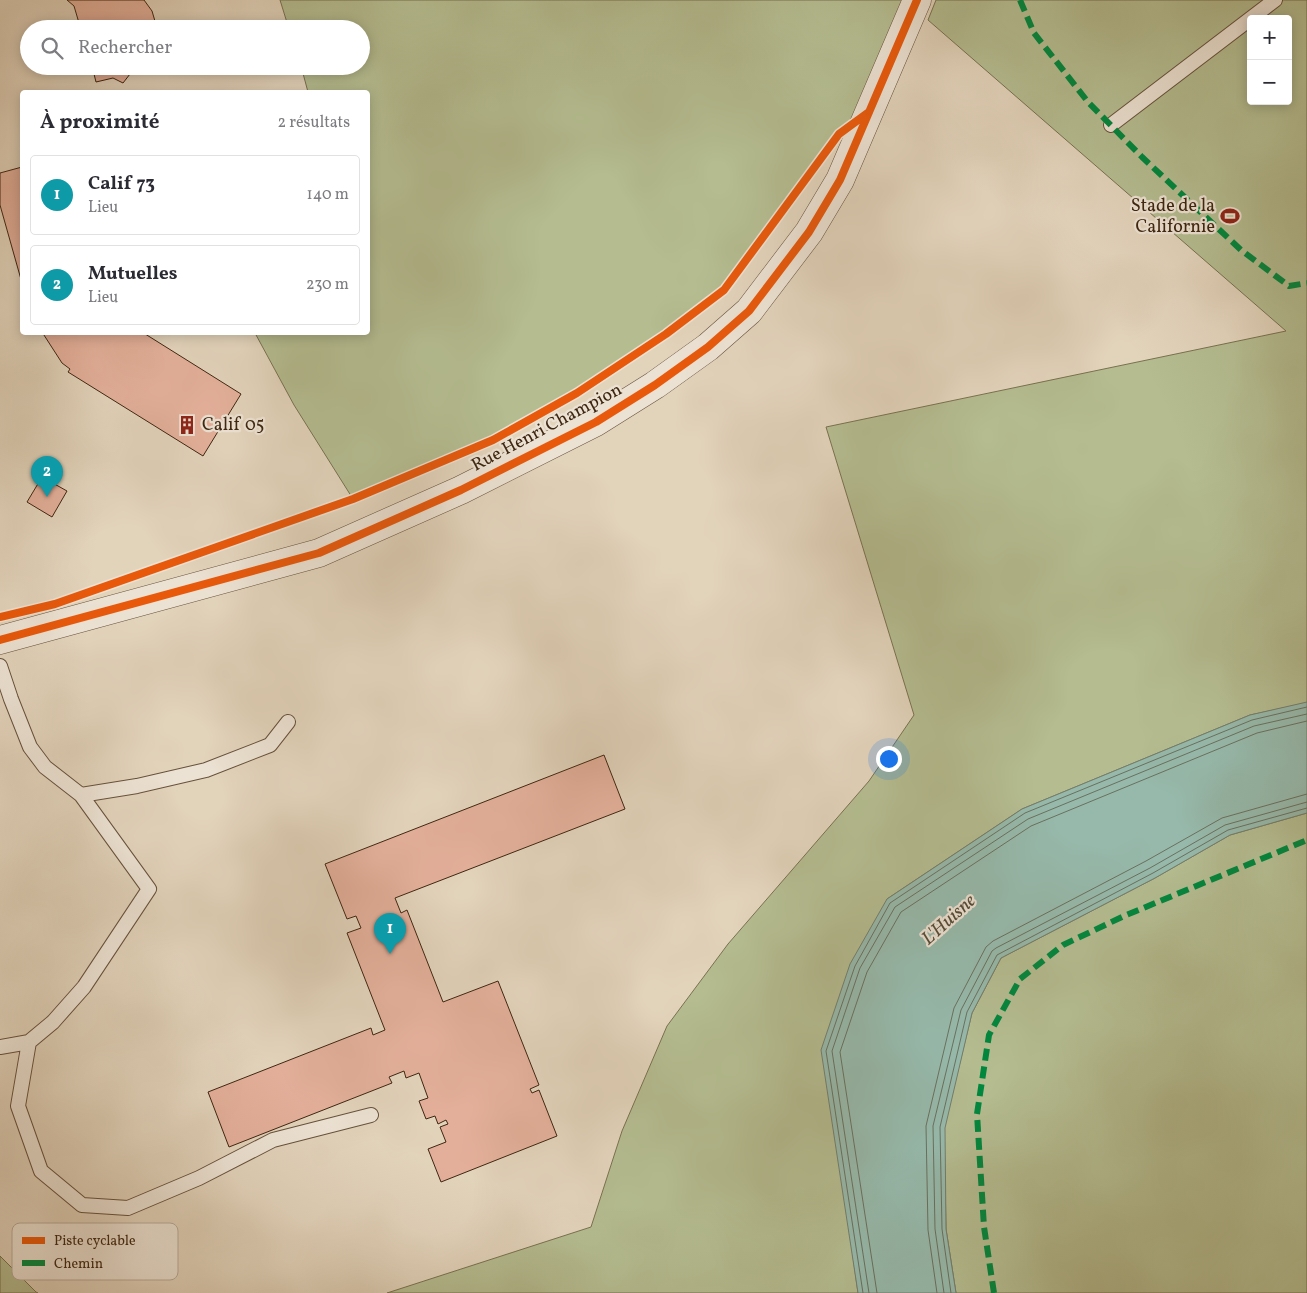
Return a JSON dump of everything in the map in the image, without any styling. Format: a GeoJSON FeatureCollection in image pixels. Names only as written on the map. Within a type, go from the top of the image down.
{"type":"FeatureCollection","features":[{"type":"Feature","properties":{"kind":"street","name":"Rue Henri Champion"},"geometry":{"type":"LineString","coordinates":[[0,640],[319,553],[469,486],[596,422],[655,385],[708,347],[750,311],[809,232],[840,180],[918,0]]}},
{"type":"Feature","properties":{"kind":"lane"},"geometry":{"type":"LineString","coordinates":[[1111,125],[1275,0]]}},
{"type":"Feature","properties":{"kind":"lane"},"geometry":{"type":"LineString","coordinates":[[0,666],[10,700],[30,747],[45,767],[81,796],[149,889],[84,986],[53,1022],[29,1042],[0,1047]]}},
{"type":"Feature","properties":{"kind":"lane"},"geometry":{"type":"LineString","coordinates":[[81,796],[137,786],[206,770],[270,745],[288,722]]}},
{"type":"Feature","properties":{"kind":"lane"},"geometry":{"type":"LineString","coordinates":[[29,1042],[18,1106],[41,1171],[82,1205],[128,1208],[199,1178],[273,1140],[371,1115]]}},
{"type":"Feature","properties":{"kind":"shaded area"},"geometry":{"type":"Polygon","coordinates":[[[280,0],[917,0],[869,112],[839,134],[724,290],[666,334],[577,393],[493,440],[353,499],[294,405],[256,335],[370,335],[370,90],[307,90],[303,75],[370,75],[370,20],[286,20],[280,0]]]}},
{"type":"Feature","properties":{"kind":"shaded area"},"geometry":{"type":"Polygon","coordinates":[[[936,0],[1307,0],[1307,703],[1250,715],[1022,809],[887,899],[849,1228],[858,1293],[387,1293],[591,1227],[622,1131],[667,1026],[728,944],[869,781],[914,715],[826,427],[1286,331],[928,20],[936,0]]]}},
{"type":"Feature","properties":{"kind":"shaded area"},"geometry":{"type":"Polygon","coordinates":[[[1307,813],[1307,1293],[956,1293],[946,1229],[944,1128],[972,1013],[1001,958],[1155,878],[1230,835],[1307,813]]]}},
{"type":"Feature","properties":{"kind":"shaded area"},"geometry":{"type":"Polygon","coordinates":[[[0,1256],[12,1268],[12,1280],[24,1280],[38,1293],[0,1293],[0,1256]]]}},
{"type":"Feature","properties":{"kind":"water","name":"L'Huisne"},"geometry":{"type":"Polygon","coordinates":[[[1307,702],[1307,813],[1230,835],[1155,878],[1001,958],[972,1013],[945,1128],[946,1229],[956,1293],[858,1293],[821,1050],[850,964],[887,899],[1022,809],[1250,715],[1307,702]]]}},
{"type":"Feature","properties":{"kind":"building"},"geometry":{"type":"Polygon","coordinates":[[[67,0],[144,0],[152,11],[155,20],[78,20],[74,6],[67,0]]]}},
{"type":"Feature","properties":{"kind":"building"},"geometry":{"type":"Polygon","coordinates":[[[94,75],[129,75],[123,83],[113,78],[96,82],[94,75]]]}},
{"type":"Feature","properties":{"kind":"building"},"geometry":{"type":"Polygon","coordinates":[[[20,168],[20,276],[0,205],[0,173],[20,168]]]}},
{"type":"Feature","properties":{"kind":"building","name":"Calif 05"},"geometry":{"type":"Polygon","coordinates":[[[44,335],[147,335],[241,394],[203,456],[68,372],[70,369],[62,363],[44,335]]]}},
{"type":"Feature","properties":{"kind":"building"},"geometry":{"type":"Polygon","coordinates":[[[42,477],[67,491],[52,517],[27,502],[42,477]]]}},
{"type":"Feature","properties":{"kind":"building"},"geometry":{"type":"Polygon","coordinates":[[[604,755],[625,809],[395,898],[401,913],[407,910],[443,1002],[498,981],[539,1085],[530,1089],[532,1093],[539,1090],[557,1136],[441,1182],[428,1149],[446,1142],[440,1127],[448,1124],[446,1120],[438,1124],[435,1116],[426,1119],[419,1101],[428,1098],[419,1073],[406,1078],[404,1071],[389,1077],[392,1083],[229,1147],[208,1092],[371,1028],[373,1035],[385,1030],[347,933],[361,928],[356,916],[347,919],[325,864],[604,755]]]}},
{"type":"Feature","properties":{"kind":"marked path"},"geometry":{"type":"LineString","coordinates":[[1020,0],[1034,33],[1088,102],[1142,157],[1241,250],[1289,286],[1307,283]]}},
{"type":"Feature","properties":{"kind":"marked path"},"geometry":{"type":"LineString","coordinates":[[994,1293],[984,1227],[977,1114],[989,1035],[1020,979],[1063,945],[1124,916],[1307,840]]}},
{"type":"Feature","properties":{"kind":"cycle path"},"geometry":{"type":"LineString","coordinates":[[0,640],[319,553],[461,490],[596,422],[655,385],[708,347],[749,311],[809,232],[840,180],[917,0]]}},
{"type":"Feature","properties":{"kind":"cycle path"},"geometry":{"type":"LineString","coordinates":[[0,617],[55,604],[353,499],[493,440],[577,393],[666,334],[724,290],[839,134],[869,112]]}},
{"type":"Feature","properties":{"kind":"place","name":"Stade de la Californie"},"geometry":{"type":"Point","coordinates":[1230,216]}},
{"type":"Feature","properties":{"kind":"place","name":"Calif 05"},"geometry":{"type":"Point","coordinates":[187,425]}},
{"type":"Feature","properties":{"kind":"place","name":"Mutuelles"},"geometry":{"type":"Point","coordinates":[47,497]}},
{"type":"Feature","properties":{"kind":"place","name":"Calif 73"},"geometry":{"type":"Point","coordinates":[390,954]}}]}
